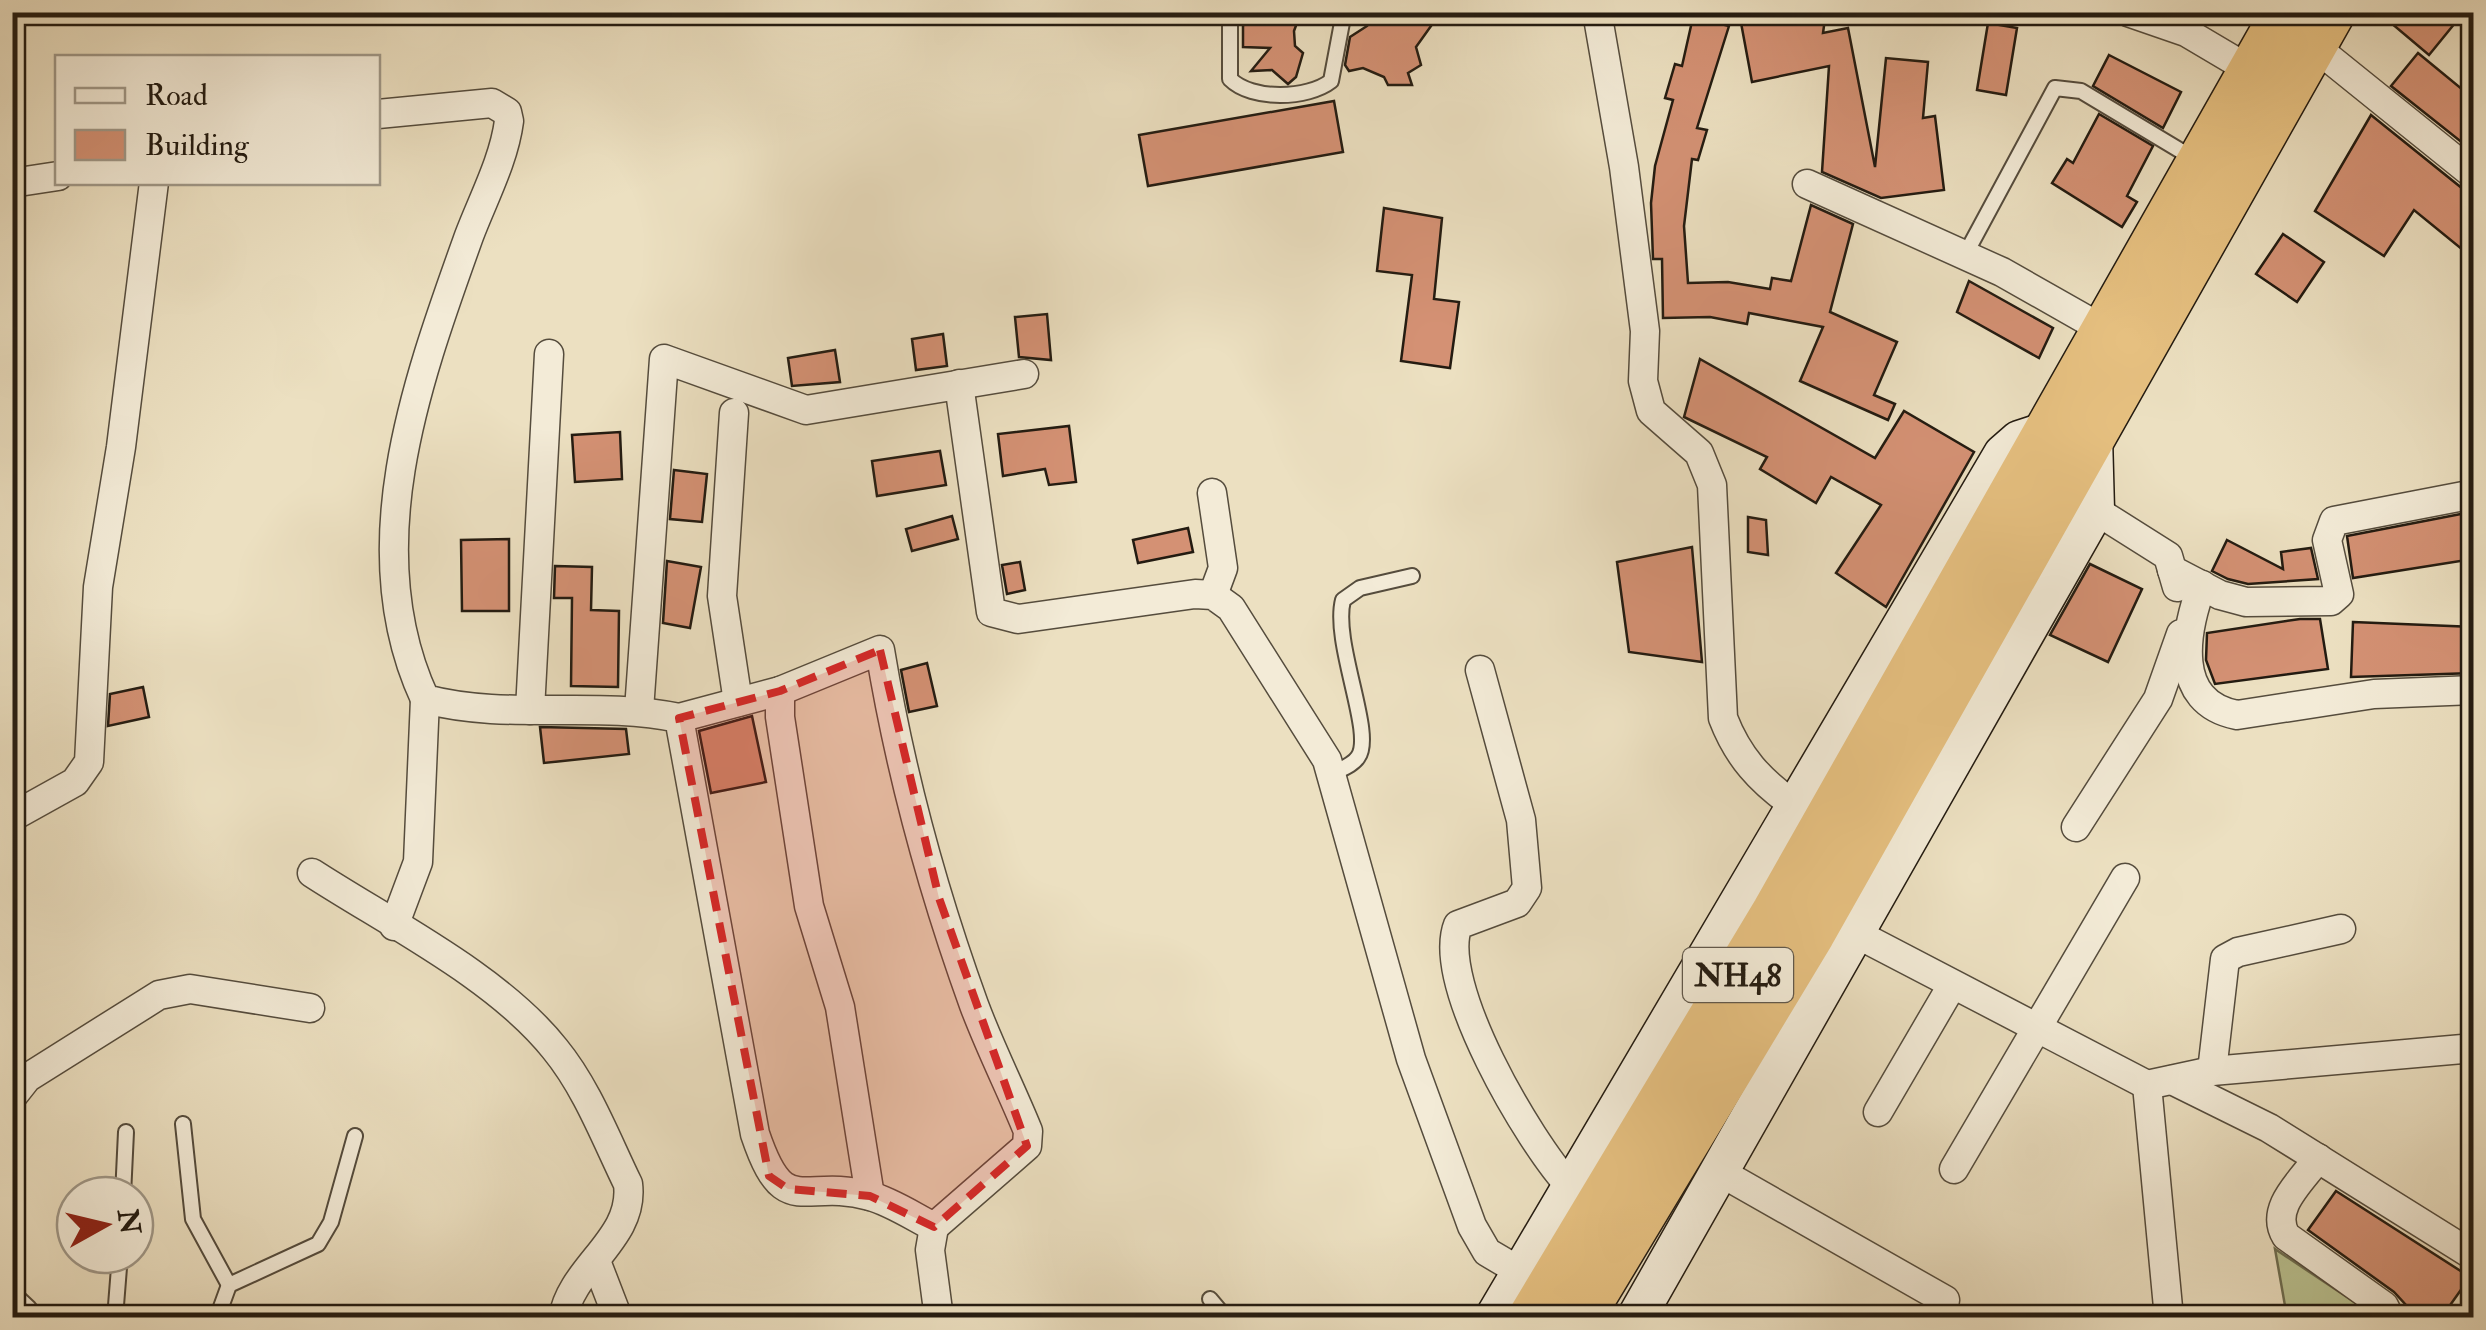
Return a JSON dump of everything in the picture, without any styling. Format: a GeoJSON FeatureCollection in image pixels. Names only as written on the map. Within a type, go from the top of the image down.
{"type":"FeatureCollection","features":[{"type":"Feature","properties":{"kind":"highway","name":"NH48"},"geometry":{"type":"LineString","coordinates":[[1579,1318],[1811,933],[1956,636],[2270,82],[2310,24]]}},
{"type":"Feature","properties":{"kind":"highway","name":"NH48"},"geometry":{"type":"LineString","coordinates":[[2071,433],[2106,332],[2174,253],[2201,164],[2270,82]]}},
{"type":"Feature","properties":{"kind":"highway","name":"NH48"},"geometry":{"type":"LineString","coordinates":[[1532,1318],[1776,912],[1956,636]]}},
{"type":"Feature","properties":{"kind":"street"},"geometry":{"type":"LineString","coordinates":[[1597,12],[1624,167],[1646,332],[1643,382],[1651,411],[1700,454],[1712,485],[1723,718],[1735,749],[1766,785],[1794,805]]}},
{"type":"Feature","properties":{"kind":"street"},"geometry":{"type":"LineString","coordinates":[[2128,12],[2186,32],[2270,82]]}},
{"type":"Feature","properties":{"kind":"street"},"geometry":{"type":"LineString","coordinates":[[2310,24],[2474,175]]}},
{"type":"Feature","properties":{"kind":"street"},"geometry":{"type":"LineString","coordinates":[[380,114],[492,103],[507,112],[510,121],[406,431],[392,527],[400,624],[409,666],[425,700],[418,862],[394,926]]}},
{"type":"Feature","properties":{"kind":"street"},"geometry":{"type":"LineString","coordinates":[[12,183],[55,176]]}},
{"type":"Feature","properties":{"kind":"street"},"geometry":{"type":"LineString","coordinates":[[1807,184],[1965,255],[2106,332]]}},
{"type":"Feature","properties":{"kind":"street"},"geometry":{"type":"LineString","coordinates":[[12,817],[75,782],[88,762],[98,587],[154,185]]}},
{"type":"Feature","properties":{"kind":"street"},"geometry":{"type":"LineString","coordinates":[[530,710],[549,354]]}},
{"type":"Feature","properties":{"kind":"street"},"geometry":{"type":"LineString","coordinates":[[639,710],[664,359],[806,410],[1024,374]]}},
{"type":"Feature","properties":{"kind":"street"},"geometry":{"type":"LineString","coordinates":[[959,384],[992,612],[1018,619],[1159,598],[1213,595],[1231,608],[1332,774],[1412,1059],[1472,1226],[1487,1252],[1521,1272]]}},
{"type":"Feature","properties":{"kind":"street"},"geometry":{"type":"LineString","coordinates":[[734,413],[722,596],[738,702]]}},
{"type":"Feature","properties":{"kind":"street"},"geometry":{"type":"LineString","coordinates":[[1494,1318],[2002,454],[2019,440],[2071,433],[2095,510],[2168,556],[2182,632],[2158,698],[2076,826]]}},
{"type":"Feature","properties":{"kind":"street"},"geometry":{"type":"LineString","coordinates":[[1212,493],[1222,568],[1213,595]]}},
{"type":"Feature","properties":{"kind":"street"},"geometry":{"type":"LineString","coordinates":[[2172,570],[2246,602],[2330,601],[2339,594],[2327,540],[2334,522],[2474,494]]}},
{"type":"Feature","properties":{"kind":"street"},"geometry":{"type":"LineString","coordinates":[[1636,1318],[1858,934],[2095,510]]}},
{"type":"Feature","properties":{"kind":"street"},"geometry":{"type":"LineString","coordinates":[[2202,584],[2185,648],[2188,675],[2225,712],[2237,715],[2374,694],[2474,690]]}},
{"type":"Feature","properties":{"kind":"street"},"geometry":{"type":"LineString","coordinates":[[425,700],[464,710],[639,710],[679,718],[780,691],[880,650],[905,781],[939,898],[975,1007],[1028,1131],[1027,1146],[934,1227],[930,1250],[940,1318]]}},
{"type":"Feature","properties":{"kind":"street"},"geometry":{"type":"LineString","coordinates":[[1480,670],[1520,820],[1527,888],[1517,902],[1458,926],[1452,942],[1459,982],[1498,1078],[1548,1162],[1570,1186]]}},
{"type":"Feature","properties":{"kind":"street"},"geometry":{"type":"LineString","coordinates":[[780,691],[809,906],[840,1007],[870,1196]]}},
{"type":"Feature","properties":{"kind":"street"},"geometry":{"type":"LineString","coordinates":[[679,718],[755,1134],[770,1176],[788,1189],[870,1196],[934,1227]]}},
{"type":"Feature","properties":{"kind":"street"},"geometry":{"type":"LineString","coordinates":[[312,874],[517,1011],[555,1048],[580,1087],[628,1184],[630,1201],[622,1224],[566,1301],[564,1318]]}},
{"type":"Feature","properties":{"kind":"street"},"geometry":{"type":"LineString","coordinates":[[1954,1169],[2126,878]]}},
{"type":"Feature","properties":{"kind":"street"},"geometry":{"type":"LineString","coordinates":[[2212,1071],[2225,960],[2238,952],[2341,928]]}},
{"type":"Feature","properties":{"kind":"street"},"geometry":{"type":"LineString","coordinates":[[1858,934],[2035,1030],[2159,1082],[2230,1106],[2474,1256]]}},
{"type":"Feature","properties":{"kind":"street"},"geometry":{"type":"LineString","coordinates":[[1878,1112],[1951,986]]}},
{"type":"Feature","properties":{"kind":"street"},"geometry":{"type":"LineString","coordinates":[[12,1097],[27,1078],[159,995],[190,989],[310,1008]]}},
{"type":"Feature","properties":{"kind":"street"},"geometry":{"type":"LineString","coordinates":[[2159,1082],[2212,1071],[2474,1048]]}},
{"type":"Feature","properties":{"kind":"street"},"geometry":{"type":"LineString","coordinates":[[2159,1082],[2169,1318]]}},
{"type":"Feature","properties":{"kind":"street"},"geometry":{"type":"LineString","coordinates":[[2318,1158],[2280,1210],[2279,1225],[2286,1236],[2384,1306],[2390,1318]]}},
{"type":"Feature","properties":{"kind":"street"},"geometry":{"type":"LineString","coordinates":[[1720,1172],[1945,1300]]}},
{"type":"Feature","properties":{"kind":"street"},"geometry":{"type":"LineString","coordinates":[[596,1261],[618,1318]]}},
{"type":"Feature","properties":{"kind":"lane"},"geometry":{"type":"LineString","coordinates":[[1230,12],[1230,79],[1240,89],[1316,92],[1331,81],[1344,12]]}},
{"type":"Feature","properties":{"kind":"lane"},"geometry":{"type":"LineString","coordinates":[[1965,255],[2055,88],[2081,92],[2201,164]]}},
{"type":"Feature","properties":{"kind":"lane"},"geometry":{"type":"LineString","coordinates":[[1332,774],[1354,761],[1364,743],[1340,644],[1338,618],[1343,600],[1360,588],[1412,576]]}},
{"type":"Feature","properties":{"kind":"lane"},"geometry":{"type":"LineString","coordinates":[[183,1124],[193,1219],[230,1285]]}},
{"type":"Feature","properties":{"kind":"lane"},"geometry":{"type":"LineString","coordinates":[[123,1175],[126,1132]]}},
{"type":"Feature","properties":{"kind":"lane"},"geometry":{"type":"LineString","coordinates":[[217,1318],[230,1285],[318,1244],[331,1222],[355,1136]]}},
{"type":"Feature","properties":{"kind":"lane"},"geometry":{"type":"LineString","coordinates":[[115,1318],[118,1275]]}},
{"type":"Feature","properties":{"kind":"lane"},"geometry":{"type":"LineString","coordinates":[[12,1292],[28,1308],[30,1318]]}},
{"type":"Feature","properties":{"kind":"lane"},"geometry":{"type":"LineString","coordinates":[[1210,1299],[1226,1318]]}},
{"type":"Feature","properties":{"kind":"highlighted area"},"geometry":{"type":"Polygon","coordinates":[[[880,650],[939,898],[1027,1146],[934,1227],[870,1196],[788,1189],[769,1176],[679,718],[780,691],[880,650]]]}},
{"type":"Feature","properties":{"kind":"green space"},"geometry":{"type":"Polygon","coordinates":[[[2275,1249],[2377,1317],[2287,1317],[2275,1249]]]}},
{"type":"Feature","properties":{"kind":"building"},"geometry":{"type":"Polygon","coordinates":[[[1254,12],[1301,12],[1294,31],[1295,46],[1303,53],[1296,77],[1288,84],[1272,70],[1251,71],[1270,48],[1243,47],[1243,26],[1254,12]]]}},
{"type":"Feature","properties":{"kind":"building"},"geometry":{"type":"Polygon","coordinates":[[[1364,12],[1441,12],[1416,47],[1421,65],[1408,73],[1412,85],[1388,85],[1384,77],[1363,68],[1349,71],[1345,65],[1350,37],[1367,26],[1364,12]]]}},
{"type":"Feature","properties":{"kind":"building"},"geometry":{"type":"Polygon","coordinates":[[[1739,12],[1826,12],[1823,33],[1848,28],[1875,167],[1886,58],[1928,62],[1923,118],[1935,116],[1944,190],[1881,198],[1822,172],[1829,66],[1752,82],[1739,12]]]}},
{"type":"Feature","properties":{"kind":"building"},"geometry":{"type":"Polygon","coordinates":[[[2378,12],[2464,12],[2429,55],[2378,12]]]}},
{"type":"Feature","properties":{"kind":"building"},"geometry":{"type":"Polygon","coordinates":[[[1693,17],[1729,26],[1697,128],[1707,130],[1698,160],[1692,159],[1684,226],[1688,283],[1728,282],[1770,289],[1772,278],[1791,281],[1811,205],[1853,224],[1830,312],[1897,342],[1874,395],[1895,404],[1888,420],[1800,381],[1823,327],[1749,313],[1747,324],[1710,317],[1663,318],[1662,259],[1653,259],[1651,203],[1655,166],[1673,100],[1665,98],[1675,64],[1682,66],[1693,17]]]}},
{"type":"Feature","properties":{"kind":"building"},"geometry":{"type":"Polygon","coordinates":[[[1988,23],[2017,28],[2006,95],[1977,90],[1988,23]]]}},
{"type":"Feature","properties":{"kind":"building"},"geometry":{"type":"Polygon","coordinates":[[[2418,53],[2474,99],[2474,152],[2391,86],[2418,53]]]}},
{"type":"Feature","properties":{"kind":"building"},"geometry":{"type":"Polygon","coordinates":[[[2109,55],[2181,92],[2163,128],[2093,86],[2109,55]]]}},
{"type":"Feature","properties":{"kind":"building"},"geometry":{"type":"Polygon","coordinates":[[[1334,101],[1343,152],[1148,186],[1139,135],[1334,101]]]}},
{"type":"Feature","properties":{"kind":"building"},"geometry":{"type":"Polygon","coordinates":[[[2099,114],[2153,146],[2127,196],[2137,202],[2122,227],[2052,183],[2067,159],[2073,163],[2099,114]]]}},
{"type":"Feature","properties":{"kind":"building"},"geometry":{"type":"Polygon","coordinates":[[[2371,115],[2463,189],[2474,192],[2474,259],[2414,210],[2384,256],[2315,211],[2371,115]]]}},
{"type":"Feature","properties":{"kind":"building"},"geometry":{"type":"Polygon","coordinates":[[[1384,208],[1442,218],[1434,299],[1459,302],[1450,368],[1401,361],[1412,275],[1377,271],[1384,208]]]}},
{"type":"Feature","properties":{"kind":"building"},"geometry":{"type":"Polygon","coordinates":[[[2283,234],[2324,262],[2297,302],[2256,274],[2283,234]]]}},
{"type":"Feature","properties":{"kind":"building"},"geometry":{"type":"Polygon","coordinates":[[[1969,281],[2053,328],[2039,358],[1957,312],[1969,281]]]}},
{"type":"Feature","properties":{"kind":"building"},"geometry":{"type":"Polygon","coordinates":[[[1047,314],[1051,360],[1019,357],[1015,317],[1047,314]]]}},
{"type":"Feature","properties":{"kind":"building"},"geometry":{"type":"Polygon","coordinates":[[[943,334],[947,366],[916,370],[912,339],[943,334]]]}},
{"type":"Feature","properties":{"kind":"building"},"geometry":{"type":"Polygon","coordinates":[[[835,350],[840,382],[792,386],[788,358],[835,350]]]}},
{"type":"Feature","properties":{"kind":"building"},"geometry":{"type":"Polygon","coordinates":[[[1700,359],[1875,458],[1904,411],[1974,452],[1886,607],[1836,573],[1881,505],[1831,477],[1816,503],[1760,469],[1767,457],[1684,417],[1700,359]]]}},
{"type":"Feature","properties":{"kind":"building"},"geometry":{"type":"Polygon","coordinates":[[[1069,426],[1076,482],[1049,485],[1045,469],[1003,476],[998,434],[1069,426]]]}},
{"type":"Feature","properties":{"kind":"building"},"geometry":{"type":"Polygon","coordinates":[[[620,432],[622,479],[575,482],[572,435],[620,432]]]}},
{"type":"Feature","properties":{"kind":"building"},"geometry":{"type":"Polygon","coordinates":[[[940,451],[946,485],[877,496],[872,461],[940,451]]]}},
{"type":"Feature","properties":{"kind":"building"},"geometry":{"type":"Polygon","coordinates":[[[674,470],[707,474],[702,522],[670,519],[674,470]]]}},
{"type":"Feature","properties":{"kind":"building"},"geometry":{"type":"Polygon","coordinates":[[[2466,513],[2473,559],[2353,578],[2347,536],[2466,513]]]}},
{"type":"Feature","properties":{"kind":"building"},"geometry":{"type":"Polygon","coordinates":[[[952,516],[958,539],[912,551],[906,529],[952,516]]]}},
{"type":"Feature","properties":{"kind":"building"},"geometry":{"type":"Polygon","coordinates":[[[1748,517],[1766,520],[1768,555],[1748,552],[1748,517]]]}},
{"type":"Feature","properties":{"kind":"building"},"geometry":{"type":"Polygon","coordinates":[[[1188,528],[1193,552],[1138,563],[1133,540],[1188,528]]]}},
{"type":"Feature","properties":{"kind":"building"},"geometry":{"type":"Polygon","coordinates":[[[509,539],[509,611],[462,611],[461,540],[509,539]]]}},
{"type":"Feature","properties":{"kind":"building"},"geometry":{"type":"Polygon","coordinates":[[[2227,540],[2283,569],[2281,552],[2311,548],[2318,579],[2248,584],[2228,579],[2212,571],[2227,540]]]}},
{"type":"Feature","properties":{"kind":"building"},"geometry":{"type":"Polygon","coordinates":[[[1692,547],[1702,662],[1629,652],[1617,562],[1692,547]]]}},
{"type":"Feature","properties":{"kind":"building"},"geometry":{"type":"Polygon","coordinates":[[[667,561],[701,567],[690,628],[663,623],[667,561]]]}},
{"type":"Feature","properties":{"kind":"building"},"geometry":{"type":"Polygon","coordinates":[[[1020,562],[1025,590],[1007,594],[1002,565],[1020,562]]]}},
{"type":"Feature","properties":{"kind":"building"},"geometry":{"type":"Polygon","coordinates":[[[2090,564],[2142,589],[2108,662],[2050,635],[2090,564]]]}},
{"type":"Feature","properties":{"kind":"building"},"geometry":{"type":"Polygon","coordinates":[[[555,566],[592,567],[591,610],[619,611],[618,687],[571,686],[572,598],[554,598],[555,566]]]}},
{"type":"Feature","properties":{"kind":"building"},"geometry":{"type":"Polygon","coordinates":[[[2320,619],[2328,669],[2215,684],[2206,660],[2207,633],[2320,619]]]}},
{"type":"Feature","properties":{"kind":"building"},"geometry":{"type":"Polygon","coordinates":[[[2353,622],[2474,627],[2474,673],[2351,677],[2353,622]]]}},
{"type":"Feature","properties":{"kind":"building"},"geometry":{"type":"Polygon","coordinates":[[[927,663],[937,706],[909,712],[901,670],[927,663]]]}},
{"type":"Feature","properties":{"kind":"building"},"geometry":{"type":"Polygon","coordinates":[[[143,687],[149,717],[108,726],[110,694],[143,687]]]}},
{"type":"Feature","properties":{"kind":"building"},"geometry":{"type":"Polygon","coordinates":[[[752,716],[766,782],[711,793],[699,731],[752,716]]]}},
{"type":"Feature","properties":{"kind":"building"},"geometry":{"type":"Polygon","coordinates":[[[540,727],[626,729],[629,754],[544,763],[540,727]]]}},
{"type":"Feature","properties":{"kind":"building"},"geometry":{"type":"Polygon","coordinates":[[[2336,1191],[2470,1277],[2441,1318],[2418,1318],[2394,1292],[2308,1230],[2336,1191]]]}}]}
